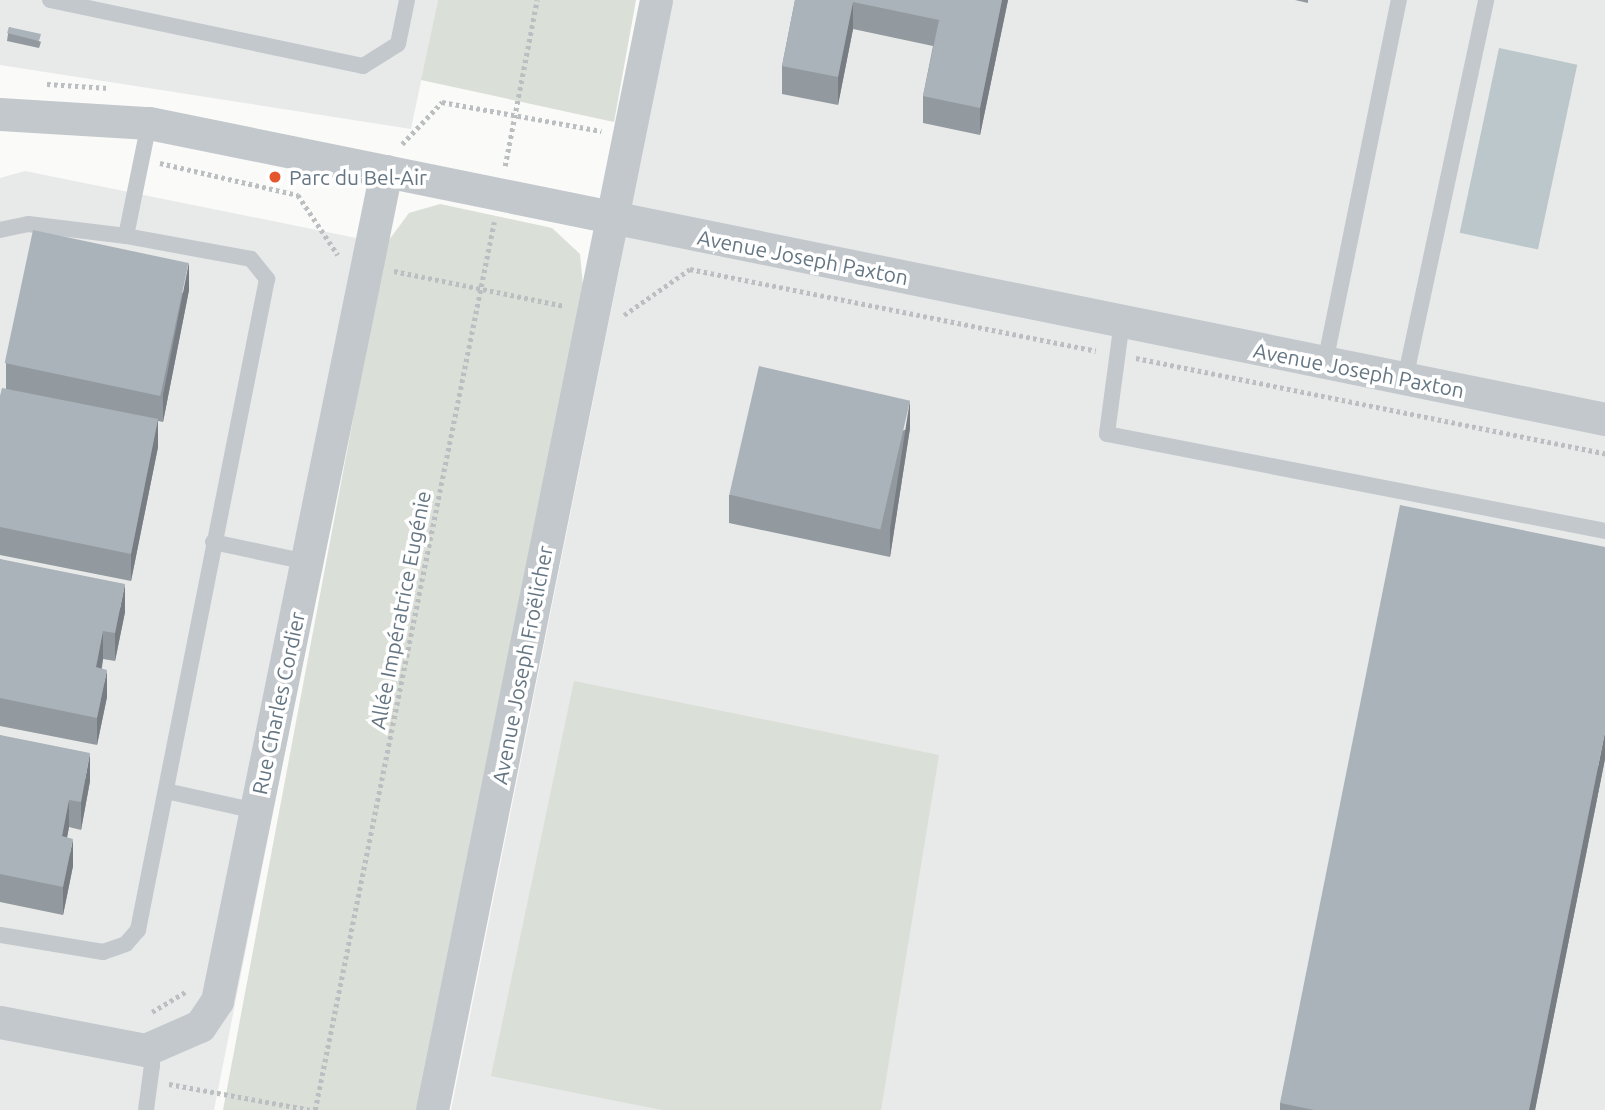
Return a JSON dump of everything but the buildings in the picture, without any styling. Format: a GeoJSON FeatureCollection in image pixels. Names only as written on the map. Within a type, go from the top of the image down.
{"type":"FeatureCollection","features":[{"type":"Feature","properties":{"kind":"street","name":"Avenue Joseph Froëlicher"},"geometry":{"type":"LineString","coordinates":[[432,1110],[656,0]]}},
{"type":"Feature","properties":{"kind":"street","name":"Avenue Joseph Paxton"},"geometry":{"type":"LineString","coordinates":[[0,114],[149,124],[388,156],[499,196],[1605,419]]}},
{"type":"Feature","properties":{"kind":"street","name":"Rue Charles Cordier"},"geometry":{"type":"LineString","coordinates":[[143,1034],[200,1026],[217,1001],[368,266],[388,156]]}},
{"type":"Feature","properties":{"kind":"street"},"geometry":{"type":"LineString","coordinates":[[0,1022],[143,1034]]}},
{"type":"Feature","properties":{"kind":"lane"},"geometry":{"type":"LineString","coordinates":[[50,0],[363,66],[398,44],[407,0]]}},
{"type":"Feature","properties":{"kind":"lane"},"geometry":{"type":"LineString","coordinates":[[1325,363],[1399,0]]}},
{"type":"Feature","properties":{"kind":"lane"},"geometry":{"type":"LineString","coordinates":[[1405,379],[1486,0]]}},
{"type":"Feature","properties":{"kind":"lane"},"geometry":{"type":"LineString","coordinates":[[126,236],[149,124]]}},
{"type":"Feature","properties":{"kind":"lane"},"geometry":{"type":"LineString","coordinates":[[0,230],[28,224],[126,236],[251,259],[267,279],[213,542],[145,904],[126,944],[103,952],[0,935]]}},
{"type":"Feature","properties":{"kind":"lane"},"geometry":{"type":"LineString","coordinates":[[1122,321],[1107,434],[1605,531]]}},
{"type":"Feature","properties":{"kind":"lane"},"geometry":{"type":"LineString","coordinates":[[213,542],[307,562]]}},
{"type":"Feature","properties":{"kind":"lane"},"geometry":{"type":"LineString","coordinates":[[166,791],[256,811]]}},
{"type":"Feature","properties":{"kind":"lane"},"geometry":{"type":"LineString","coordinates":[[143,1034],[152,1065],[145,1110]]}},
{"type":"Feature","properties":{"kind":"path","name":"Allée Impératrice Eugénie"},"geometry":{"type":"LineString","coordinates":[[315,1110],[537,0]]}},
{"type":"Feature","properties":{"kind":"path"},"geometry":{"type":"LineString","coordinates":[[37,85],[124,90]]}},
{"type":"Feature","properties":{"kind":"path"},"geometry":{"type":"LineString","coordinates":[[388,156],[442,102],[514,116],[629,131]]}},
{"type":"Feature","properties":{"kind":"path"},"geometry":{"type":"LineString","coordinates":[[141,160],[298,195],[341,260],[594,312],[622,316],[690,269],[1605,453]]}},
{"type":"Feature","properties":{"kind":"path"},"geometry":{"type":"LineString","coordinates":[[143,1034],[195,987]]}},
{"type":"Feature","properties":{"kind":"shaded area"},"geometry":{"type":"Polygon","coordinates":[[[0,0],[438,0],[411,129],[0,65],[0,0]]]}},
{"type":"Feature","properties":{"kind":"shaded area"},"geometry":{"type":"Polygon","coordinates":[[[438,0],[636,0],[614,122],[421,80],[438,0]]]}},
{"type":"Feature","properties":{"kind":"shaded area"},"geometry":{"type":"Polygon","coordinates":[[[666,0],[1605,0],[1605,1110],[451,1110],[619,271],[666,0]]]}},
{"type":"Feature","properties":{"kind":"shaded area"},"geometry":{"type":"Polygon","coordinates":[[[1499,48],[1577,65],[1538,250],[1460,233],[1499,48]]]}},
{"type":"Feature","properties":{"kind":"shaded area"},"geometry":{"type":"Polygon","coordinates":[[[25,171],[386,244],[214,1110],[0,1110],[0,178],[25,171]]]}},
{"type":"Feature","properties":{"kind":"shaded area"},"geometry":{"type":"Polygon","coordinates":[[[440,204],[552,228],[580,254],[584,296],[420,1110],[223,1110],[386,244],[409,213],[440,204]]]}},
{"type":"Feature","properties":{"kind":"shaded area"},"geometry":{"type":"Polygon","coordinates":[[[574,681],[939,755],[881,1110],[662,1110],[491,1076],[574,681]]]}},
{"type":"Feature","properties":{"kind":"place","name":"Parc du Bel-Air"},"geometry":{"type":"Point","coordinates":[275,177]}}]}
